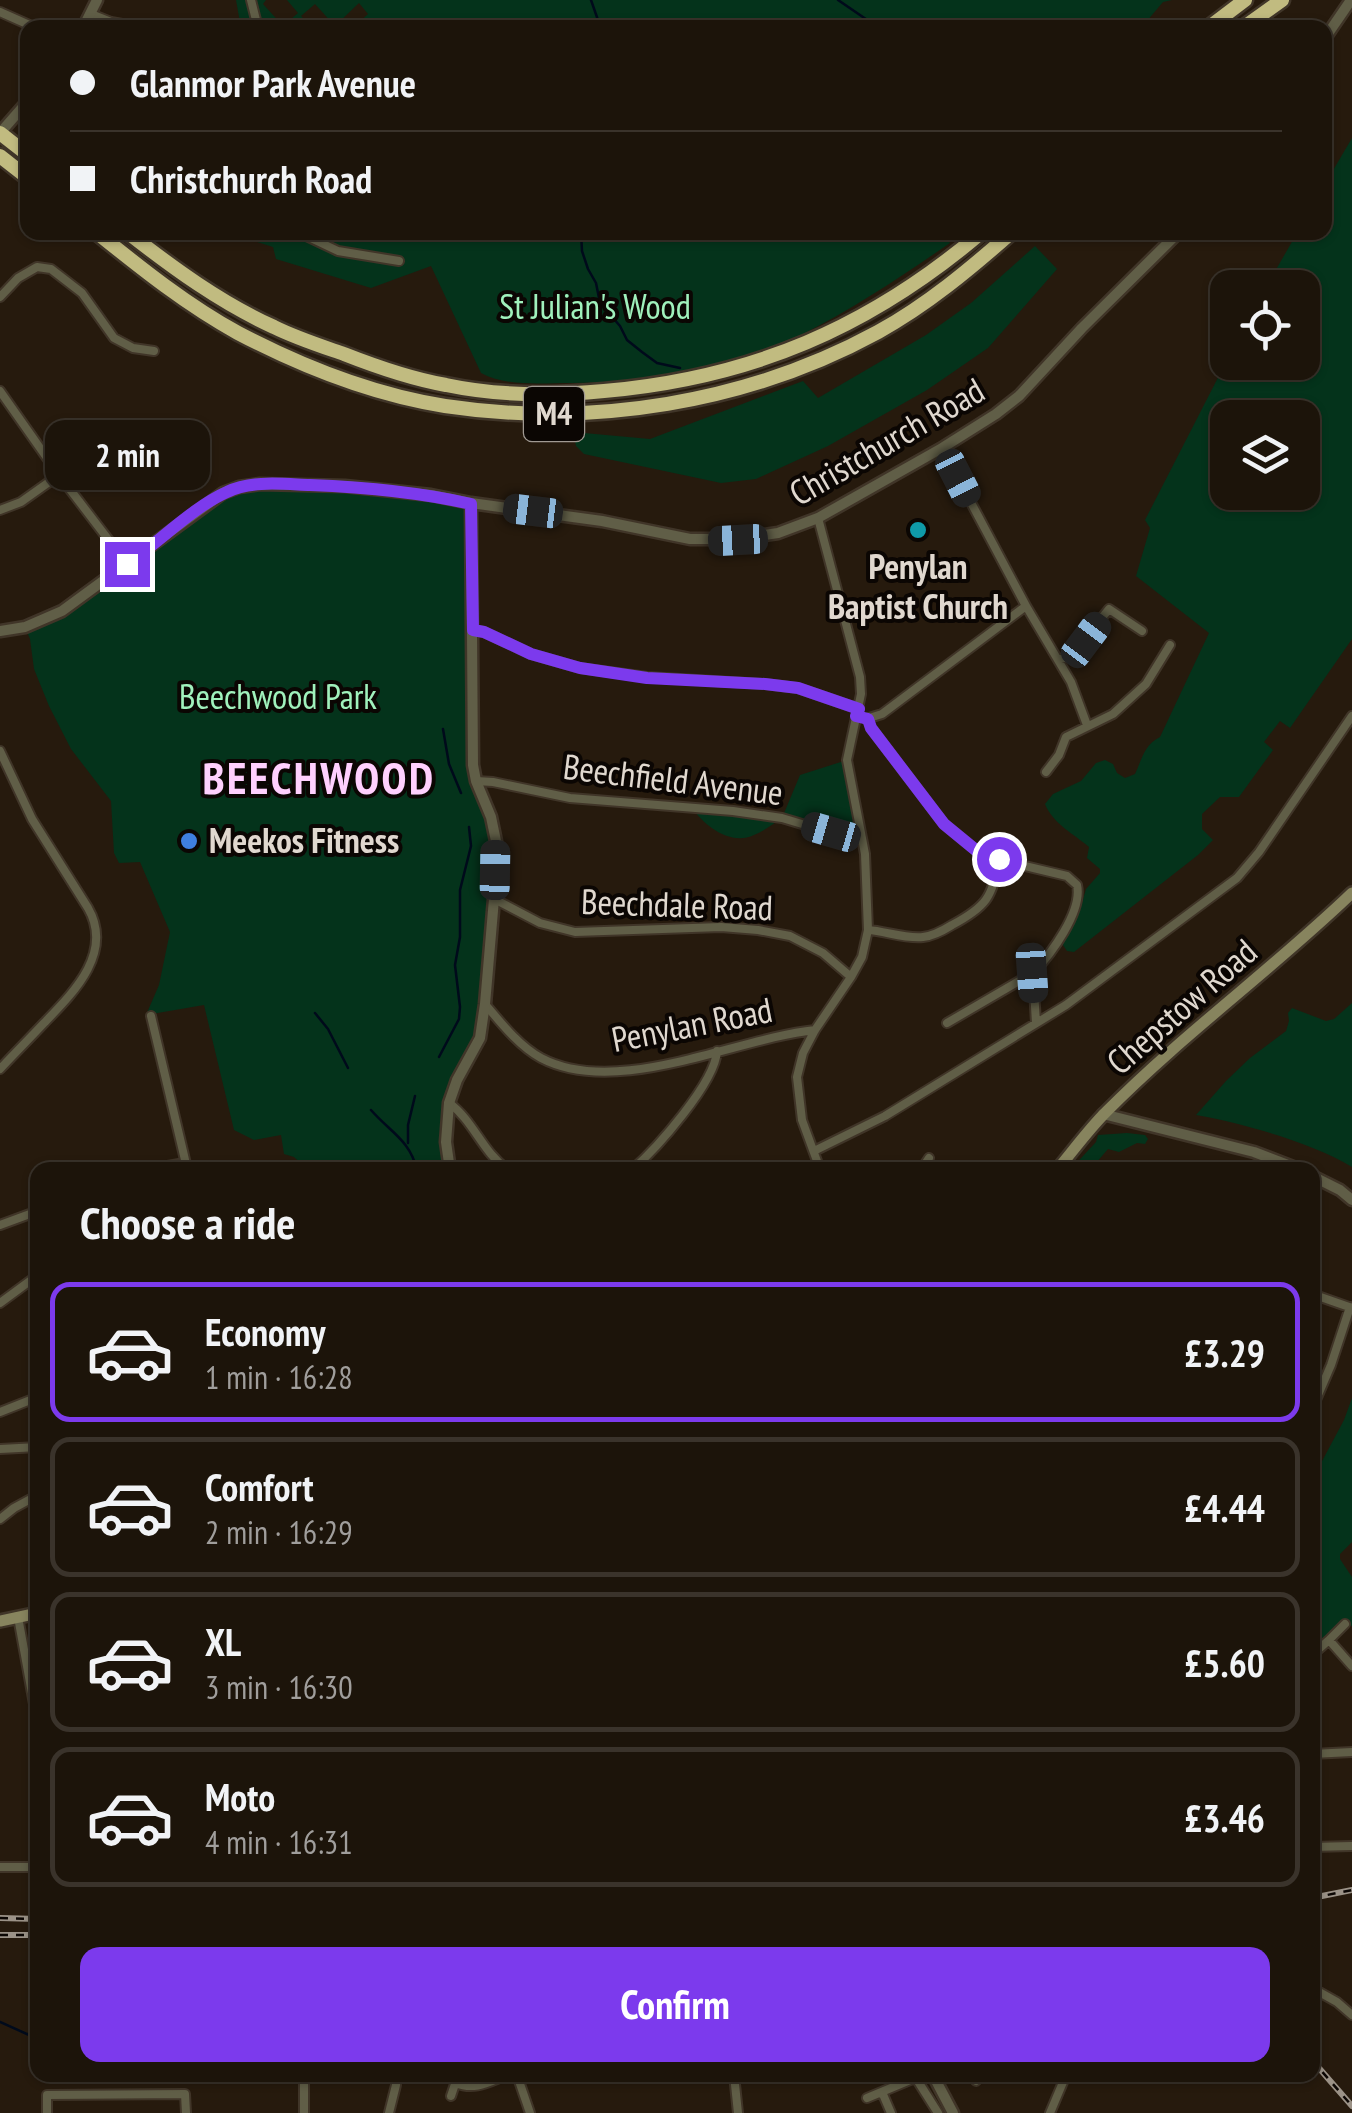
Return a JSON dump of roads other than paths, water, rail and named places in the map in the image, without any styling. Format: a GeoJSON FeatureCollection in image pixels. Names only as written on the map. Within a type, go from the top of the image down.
{"type":"FeatureCollection","features":[{"type":"Feature","properties":{"kind":"highway"},"geometry":{"type":"LineString","coordinates":[[1219,20],[1245,0]]}},
{"type":"Feature","properties":{"kind":"highway"},"geometry":{"type":"LineString","coordinates":[[1254,20],[1282,0]]}},
{"type":"Feature","properties":{"kind":"highway"},"geometry":{"type":"LineString","coordinates":[[0,133],[20,149]]}},
{"type":"Feature","properties":{"kind":"highway"},"geometry":{"type":"LineString","coordinates":[[0,156],[20,172]]}},
{"type":"Feature","properties":{"kind":"highway","name":"M4"},"geometry":{"type":"LineString","coordinates":[[106,240],[170,290],[238,332],[294,359],[355,384],[442,406],[529,414],[618,410],[684,401],[789,372],[880,331],[923,304],[1002,240]]}},
{"type":"Feature","properties":{"kind":"highway","name":"M4"},"geometry":{"type":"LineString","coordinates":[[139,240],[204,287],[273,327],[373,365],[446,386],[528,395],[631,389],[682,381],[786,352],[878,308],[920,282],[972,240]]}},
{"type":"Feature","properties":{"kind":"main road","name":"Chepstow Road"},"geometry":{"type":"LineString","coordinates":[[1063,1162],[1103,1114],[1352,893]]}},
{"type":"Feature","properties":{"kind":"main road"},"geometry":{"type":"LineString","coordinates":[[0,1621],[30,1615]]}},
{"type":"Feature","properties":{"kind":"street"},"geometry":{"type":"LineString","coordinates":[[88,20],[96,0]]}},
{"type":"Feature","properties":{"kind":"street"},"geometry":{"type":"LineString","coordinates":[[1332,28],[1350,2]]}},
{"type":"Feature","properties":{"kind":"street"},"geometry":{"type":"LineString","coordinates":[[91,14],[106,20]]}},
{"type":"Feature","properties":{"kind":"street"},"geometry":{"type":"LineString","coordinates":[[0,133],[20,110]]}},
{"type":"Feature","properties":{"kind":"street"},"geometry":{"type":"LineString","coordinates":[[313,240],[338,250],[399,261]]}},
{"type":"Feature","properties":{"kind":"street","name":"Christchurch Road"},"geometry":{"type":"LineString","coordinates":[[0,632],[41,622],[62,611],[204,506],[239,487],[345,486],[431,495],[711,541],[778,533],[818,518],[996,414],[1171,240]]}},
{"type":"Feature","properties":{"kind":"street"},"geometry":{"type":"LineString","coordinates":[[0,298],[18,278],[37,266],[51,269],[82,293],[114,338],[133,348],[154,351]]}},
{"type":"Feature","properties":{"kind":"street"},"geometry":{"type":"LineString","coordinates":[[0,390],[58,475],[127,564]]}},
{"type":"Feature","properties":{"kind":"street"},"geometry":{"type":"LineString","coordinates":[[942,448],[1071,682],[1087,725]]}},
{"type":"Feature","properties":{"kind":"street"},"geometry":{"type":"LineString","coordinates":[[0,510],[21,502],[58,475]]}},
{"type":"Feature","properties":{"kind":"street"},"geometry":{"type":"LineString","coordinates":[[449,1162],[449,1103],[456,1080],[480,1038],[486,1004],[496,841],[472,765],[471,504]]}},
{"type":"Feature","properties":{"kind":"street"},"geometry":{"type":"LineString","coordinates":[[816,1162],[802,1120],[797,1077],[814,1030],[862,957],[868,930],[866,868],[847,760],[861,694],[860,677],[818,518]]}},
{"type":"Feature","properties":{"kind":"street"},"geometry":{"type":"LineString","coordinates":[[868,719],[882,714],[1026,606]]}},
{"type":"Feature","properties":{"kind":"street"},"geometry":{"type":"LineString","coordinates":[[1058,660],[1071,656],[1110,609],[1142,631]]}},
{"type":"Feature","properties":{"kind":"street"},"geometry":{"type":"LineString","coordinates":[[473,630],[531,654],[580,668],[647,678],[798,688],[858,712],[868,719],[944,824],[983,856],[1075,881],[1079,895],[1075,909],[1059,939],[1032,973],[946,1023]]}},
{"type":"Feature","properties":{"kind":"street"},"geometry":{"type":"LineString","coordinates":[[1046,772],[1066,737],[1113,714],[1146,684],[1170,645]]}},
{"type":"Feature","properties":{"kind":"street"},"geometry":{"type":"LineString","coordinates":[[814,1151],[885,1116],[1066,1005],[1237,878],[1352,716]]}},
{"type":"Feature","properties":{"kind":"street"},"geometry":{"type":"LineString","coordinates":[[0,751],[29,814],[92,915],[96,931],[91,958],[78,988],[0,1070]]}},
{"type":"Feature","properties":{"kind":"street","name":"Beechfield Avenue"},"geometry":{"type":"LineString","coordinates":[[476,781],[570,798],[733,810],[862,839]]}},
{"type":"Feature","properties":{"kind":"street"},"geometry":{"type":"LineString","coordinates":[[868,930],[925,937],[946,929],[984,904],[996,882],[999,859]]}},
{"type":"Feature","properties":{"kind":"street","name":"Beechdale Road"},"geometry":{"type":"LineString","coordinates":[[494,900],[540,923],[575,932],[721,927],[774,933],[808,944],[851,977]]}},
{"type":"Feature","properties":{"kind":"street"},"geometry":{"type":"LineString","coordinates":[[1032,973],[1036,1024]]}},
{"type":"Feature","properties":{"kind":"street","name":"Penylan Road"},"geometry":{"type":"LineString","coordinates":[[486,1004],[529,1050],[579,1071],[644,1068],[814,1030]]}},
{"type":"Feature","properties":{"kind":"street"},"geometry":{"type":"LineString","coordinates":[[151,1016],[186,1162]]}},
{"type":"Feature","properties":{"kind":"street"},"geometry":{"type":"LineString","coordinates":[[640,1162],[674,1126],[711,1072],[717,1051]]}},
{"type":"Feature","properties":{"kind":"street"},"geometry":{"type":"LineString","coordinates":[[449,1103],[462,1112],[498,1162]]}},
{"type":"Feature","properties":{"kind":"street"},"geometry":{"type":"LineString","coordinates":[[1103,1114],[1281,1162]]}},
{"type":"Feature","properties":{"kind":"street"},"geometry":{"type":"LineString","coordinates":[[926,1162],[929,1158]]}},
{"type":"Feature","properties":{"kind":"street"},"geometry":{"type":"LineString","coordinates":[[1320,1180],[1352,1200]]}},
{"type":"Feature","properties":{"kind":"street"},"geometry":{"type":"LineString","coordinates":[[0,1224],[30,1214]]}},
{"type":"Feature","properties":{"kind":"street"},"geometry":{"type":"LineString","coordinates":[[0,1303],[30,1280]]}},
{"type":"Feature","properties":{"kind":"street"},"geometry":{"type":"LineString","coordinates":[[1320,1297],[1351,1308],[1320,1390]]}},
{"type":"Feature","properties":{"kind":"street"},"geometry":{"type":"LineString","coordinates":[[0,1412],[30,1400]]}},
{"type":"Feature","properties":{"kind":"street"},"geometry":{"type":"LineString","coordinates":[[0,1449],[30,1447]]}},
{"type":"Feature","properties":{"kind":"street"},"geometry":{"type":"LineString","coordinates":[[0,1520],[30,1495]]}},
{"type":"Feature","properties":{"kind":"street"},"geometry":{"type":"LineString","coordinates":[[26,1500],[30,1498]]}},
{"type":"Feature","properties":{"kind":"street"},"geometry":{"type":"LineString","coordinates":[[18,1617],[30,1682]]}},
{"type":"Feature","properties":{"kind":"street"},"geometry":{"type":"LineString","coordinates":[[1320,1648],[1346,1624]]}},
{"type":"Feature","properties":{"kind":"street"},"geometry":{"type":"LineString","coordinates":[[1328,1640],[1352,1666]]}},
{"type":"Feature","properties":{"kind":"street"},"geometry":{"type":"LineString","coordinates":[[1320,1754],[1352,1752]]}},
{"type":"Feature","properties":{"kind":"street"},"geometry":{"type":"LineString","coordinates":[[1320,1847],[1352,1846]]}},
{"type":"Feature","properties":{"kind":"street"},"geometry":{"type":"LineString","coordinates":[[0,1867],[30,1868]]}},
{"type":"Feature","properties":{"kind":"street"},"geometry":{"type":"LineString","coordinates":[[1320,1992],[1352,2015]]}},
{"type":"Feature","properties":{"kind":"street"},"geometry":{"type":"LineString","coordinates":[[304,2082],[304,2113]]}},
{"type":"Feature","properties":{"kind":"street"},"geometry":{"type":"LineString","coordinates":[[452,2096],[456,2082]]}},
{"type":"Feature","properties":{"kind":"street"},"geometry":{"type":"LineString","coordinates":[[460,2082],[465,2087],[476,2087],[489,2082]]}},
{"type":"Feature","properties":{"kind":"street"},"geometry":{"type":"LineString","coordinates":[[519,2082],[530,2113]]}},
{"type":"Feature","properties":{"kind":"street"},"geometry":{"type":"LineString","coordinates":[[735,2082],[738,2113]]}},
{"type":"Feature","properties":{"kind":"street"},"geometry":{"type":"LineString","coordinates":[[868,2098],[903,2082]]}},
{"type":"Feature","properties":{"kind":"street"},"geometry":{"type":"LineString","coordinates":[[917,2082],[938,2113]]}},
{"type":"Feature","properties":{"kind":"street"},"geometry":{"type":"LineString","coordinates":[[936,2082],[953,2113]]}},
{"type":"Feature","properties":{"kind":"street"},"geometry":{"type":"LineString","coordinates":[[1052,2112],[1063,2082]]}},
{"type":"Feature","properties":{"kind":"street"},"geometry":{"type":"LineString","coordinates":[[389,2113],[396,2085]]}},
{"type":"Feature","properties":{"kind":"street"},"geometry":{"type":"LineString","coordinates":[[882,2092],[891,2113]]}},
{"type":"Feature","properties":{"kind":"street"},"geometry":{"type":"LineString","coordinates":[[47,2113],[46,2095],[145,2094],[185,2094],[186,2113]]}},
{"type":"Feature","properties":{"kind":"waterway"},"geometry":{"type":"LineString","coordinates":[[591,0],[598,20]]}},
{"type":"Feature","properties":{"kind":"waterway"},"geometry":{"type":"LineString","coordinates":[[838,0],[867,20]]}},
{"type":"Feature","properties":{"kind":"waterway"},"geometry":{"type":"LineString","coordinates":[[581,240],[600,303],[627,340],[657,363],[680,368]]}},
{"type":"Feature","properties":{"kind":"waterway"},"geometry":{"type":"LineString","coordinates":[[443,729],[449,764],[461,793]]}},
{"type":"Feature","properties":{"kind":"waterway"},"geometry":{"type":"LineString","coordinates":[[439,1057],[459,1019],[455,965],[460,937],[460,890],[471,846],[469,827]]}},
{"type":"Feature","properties":{"kind":"waterway"},"geometry":{"type":"LineString","coordinates":[[315,1013],[348,1068]]}},
{"type":"Feature","properties":{"kind":"waterway"},"geometry":{"type":"LineString","coordinates":[[408,1143],[415,1096]]}},
{"type":"Feature","properties":{"kind":"waterway"},"geometry":{"type":"LineString","coordinates":[[371,1110],[404,1144],[415,1162]]}},
{"type":"Feature","properties":{"kind":"waterway"},"geometry":{"type":"LineString","coordinates":[[0,2022],[30,2035]]}},
{"type":"Feature","properties":{"kind":"railway"},"geometry":{"type":"LineString","coordinates":[[1320,1896],[1352,1890]]}},
{"type":"Feature","properties":{"kind":"railway"},"geometry":{"type":"LineString","coordinates":[[0,1918],[30,1919]]}},
{"type":"Feature","properties":{"kind":"railway"},"geometry":{"type":"LineString","coordinates":[[0,1935],[30,1935]]}},
{"type":"Feature","properties":{"kind":"railway"},"geometry":{"type":"LineString","coordinates":[[1320,2069],[1352,2106]]}},
{"type":"Feature","properties":{"kind":"place","name":"Penylan Baptist Church"},"geometry":{"type":"Point","coordinates":[918,530]}},
{"type":"Feature","properties":{"kind":"place","name":"Meekos Fitness"},"geometry":{"type":"Point","coordinates":[189,841]}},
{"type":"Feature","properties":{"kind":"district","name":"BEECHWOOD"},"geometry":{"type":"Point","coordinates":[319,778]}},
{"type":"Feature","properties":{"kind":"park label","name":"St Julian's Wood"},"geometry":{"type":"Point","coordinates":[595,307]}},
{"type":"Feature","properties":{"kind":"park label","name":"Beechwood Park"},"geometry":{"type":"Point","coordinates":[278,697]}}]}
